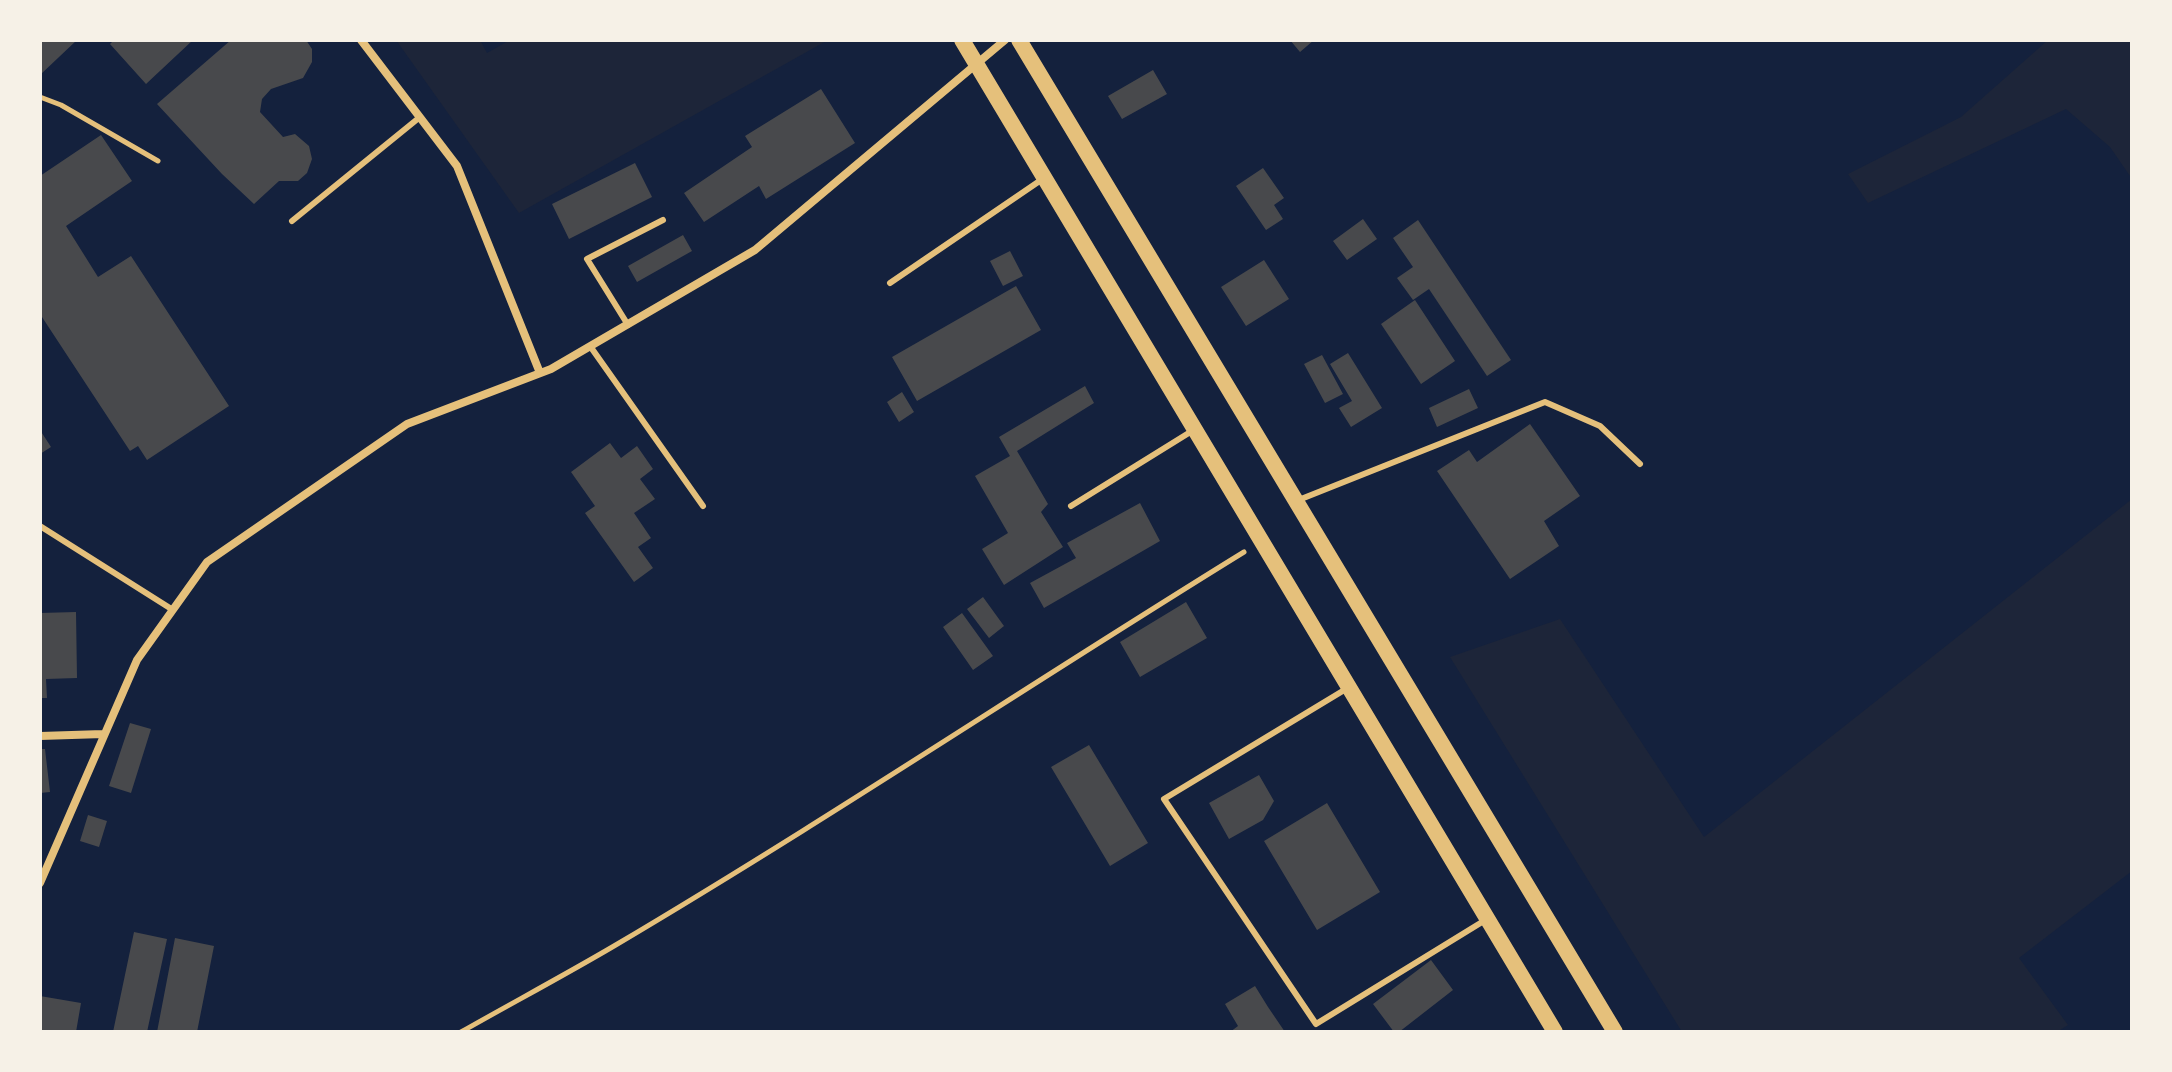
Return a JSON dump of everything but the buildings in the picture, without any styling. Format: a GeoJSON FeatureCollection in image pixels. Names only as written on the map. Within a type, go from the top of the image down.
{"type":"FeatureCollection","features":[{"type":"Feature","properties":{"kind":"main road"},"geometry":{"type":"LineString","coordinates":[[962,40],[1555,1032]]}},
{"type":"Feature","properties":{"kind":"main road"},"geometry":{"type":"LineString","coordinates":[[1019,40],[1615,1032]]}},
{"type":"Feature","properties":{"kind":"street"},"geometry":{"type":"LineString","coordinates":[[361,40],[457,166],[540,373]]}},
{"type":"Feature","properties":{"kind":"street"},"geometry":{"type":"LineString","coordinates":[[40,883],[137,660],[207,562],[407,424],[540,373],[755,250],[1005,40]]}},
{"type":"Feature","properties":{"kind":"street"},"geometry":{"type":"LineString","coordinates":[[40,736],[103,734]]}},
{"type":"Feature","properties":{"kind":"lane"},"geometry":{"type":"LineString","coordinates":[[292,221],[420,117]]}},
{"type":"Feature","properties":{"kind":"lane"},"geometry":{"type":"LineString","coordinates":[[890,283],[1044,178]]}},
{"type":"Feature","properties":{"kind":"lane"},"geometry":{"type":"LineString","coordinates":[[628,325],[587,259],[663,220]]}},
{"type":"Feature","properties":{"kind":"lane"},"geometry":{"type":"LineString","coordinates":[[590,346],[703,506]]}},
{"type":"Feature","properties":{"kind":"lane"},"geometry":{"type":"LineString","coordinates":[[1296,501],[1545,402],[1600,426],[1640,464]]}},
{"type":"Feature","properties":{"kind":"lane"},"geometry":{"type":"LineString","coordinates":[[1071,506],[1195,429]]}},
{"type":"Feature","properties":{"kind":"lane"},"geometry":{"type":"LineString","coordinates":[[40,526],[173,610]]}},
{"type":"Feature","properties":{"kind":"lane"},"geometry":{"type":"LineString","coordinates":[[1349,687],[1164,799],[1316,1024],[1488,918]]}},
{"type":"Feature","properties":{"kind":"path"},"geometry":{"type":"LineString","coordinates":[[40,97],[61,105],[158,161]]}},
{"type":"Feature","properties":{"kind":"path"},"geometry":{"type":"LineString","coordinates":[[461,1032],[613,946],[888,778],[1262,541]]}},
{"type":"Feature","properties":{"kind":"shaded area"},"geometry":{"type":"Polygon","coordinates":[[[396,40],[480,40],[487,53],[510,40],[828,40],[519,213],[396,40]]]}},
{"type":"Feature","properties":{"kind":"shaded area"},"geometry":{"type":"Polygon","coordinates":[[[2048,40],[2132,40],[2132,179],[2110,147],[2066,109],[1868,203],[1848,174],[1961,117],[2048,40]]]}},
{"type":"Feature","properties":{"kind":"shaded area"},"geometry":{"type":"Polygon","coordinates":[[[2132,499],[2132,871],[2019,958],[2068,1025],[2057,1032],[1682,1032],[1450,657],[1560,619],[1704,837],[2132,499]]]}}]}
